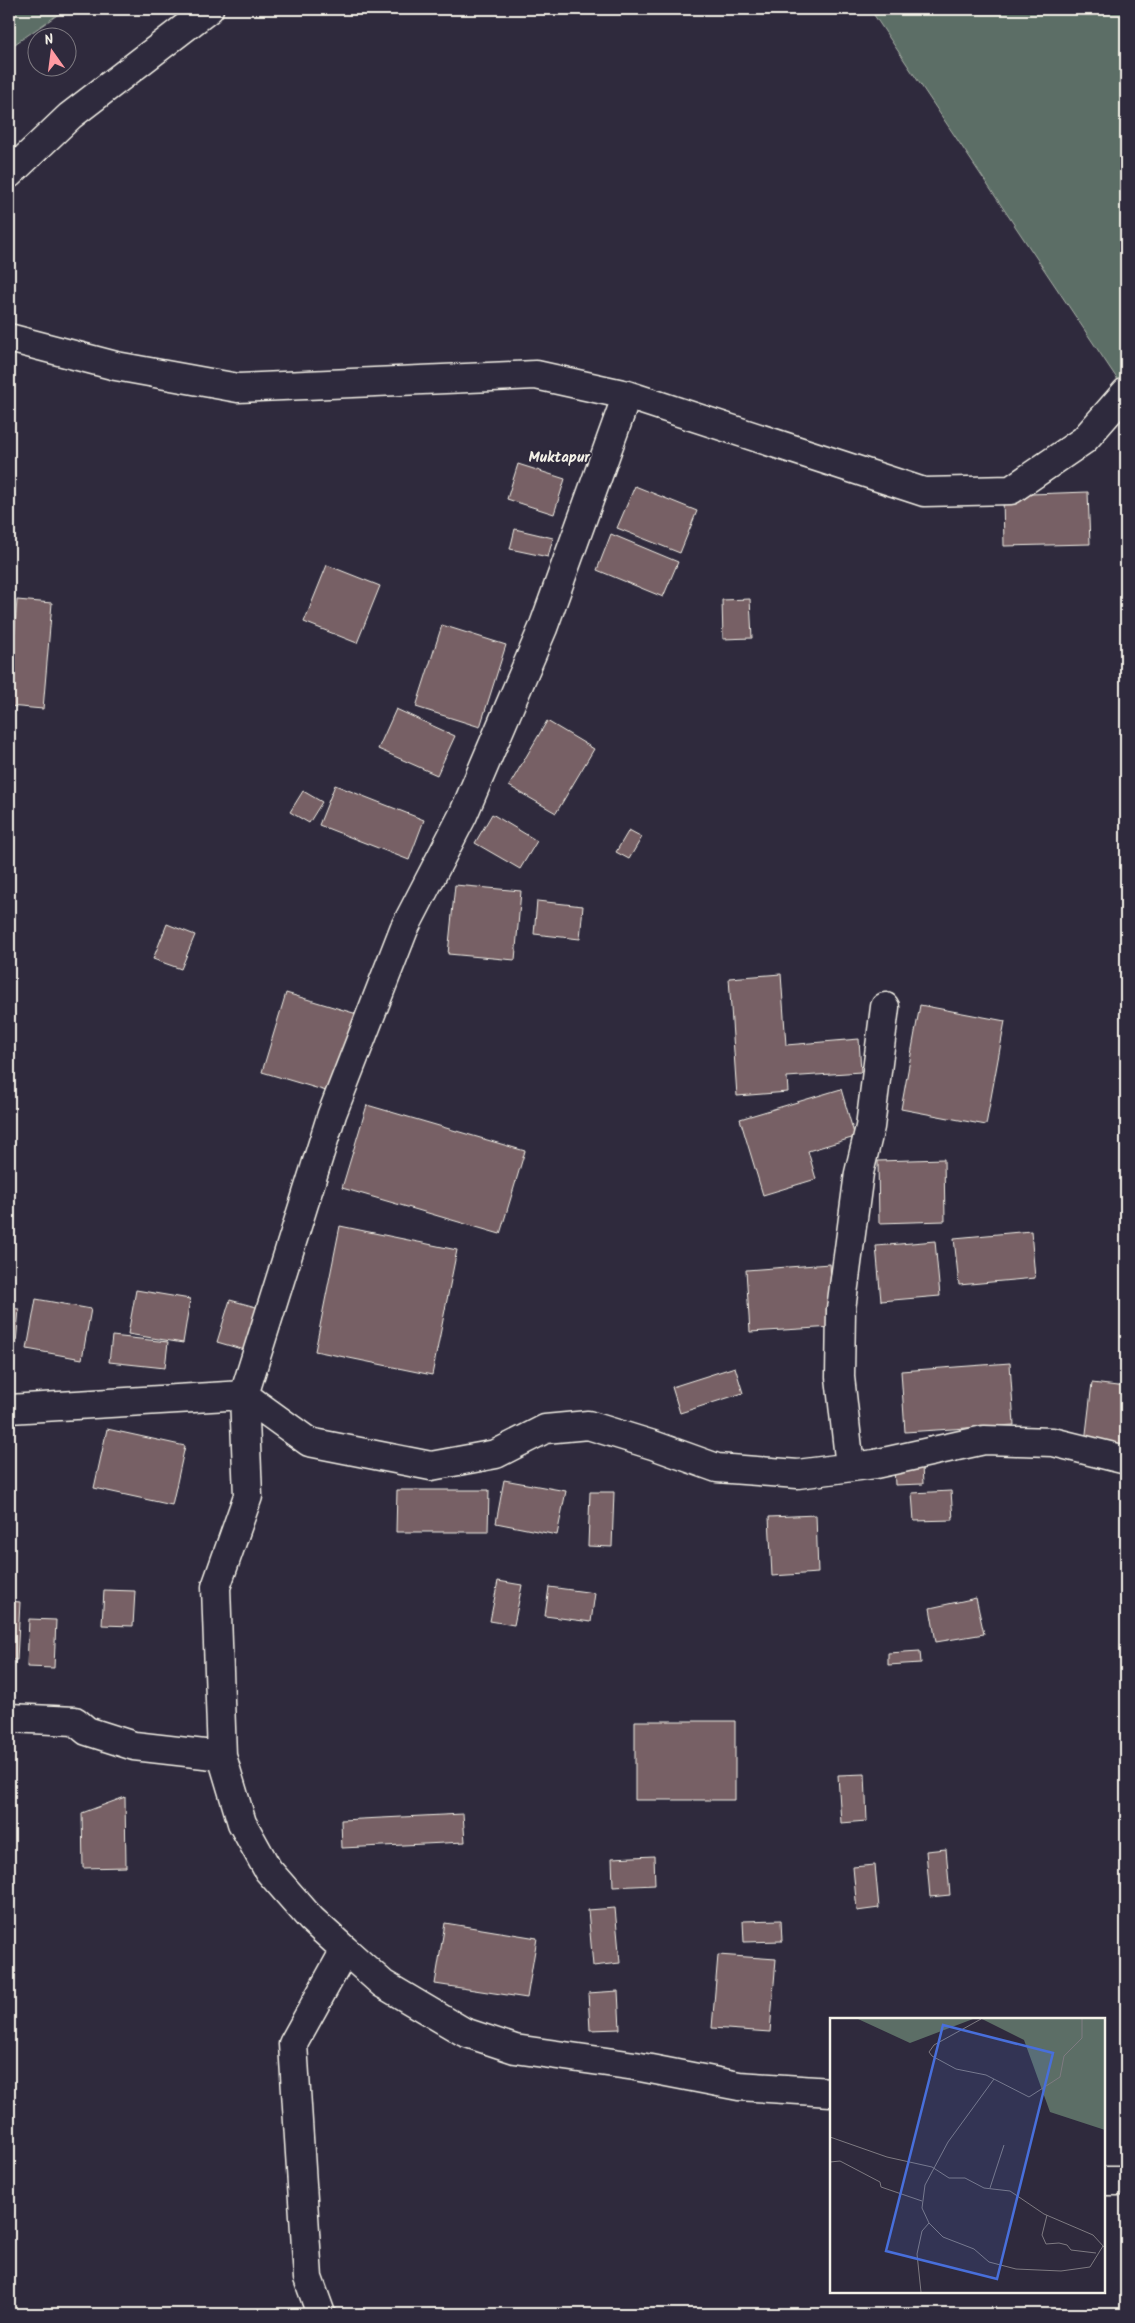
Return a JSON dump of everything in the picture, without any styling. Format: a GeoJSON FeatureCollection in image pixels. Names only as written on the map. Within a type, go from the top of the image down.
{"type":"FeatureCollection","features":[{"type":"Feature","properties":{"kind":"street"},"geometry":{"type":"LineString","coordinates":[[9,174],[70,116],[209,9]]}},
{"type":"Feature","properties":{"kind":"street"},"geometry":{"type":"LineString","coordinates":[[9,338],[116,366],[238,388],[536,375],[627,395],[924,492],[1011,490],[1084,440],[1126,392]]}},
{"type":"Feature","properties":{"kind":"street"},"geometry":{"type":"LineString","coordinates":[[627,395],[542,628],[462,815],[404,930],[332,1114],[244,1396],[248,1496],[216,1587],[219,1724],[222,1756],[242,1823],[268,1870],[311,1919],[383,1984],[464,2032],[515,2049],[635,2066],[739,2086],[830,2092]]}},
{"type":"Feature","properties":{"kind":"street"},"geometry":{"type":"LineString","coordinates":[[850,1467],[840,1377],[841,1309],[859,1173],[870,1127],[885,1007]]}},
{"type":"Feature","properties":{"kind":"street"},"geometry":{"type":"LineString","coordinates":[[9,1409],[244,1396],[309,1442],[431,1466],[496,1454],[545,1429],[588,1426],[653,1445],[717,1468],[798,1474],[875,1464],[984,1440],[1053,1442],[1126,1460]]}},
{"type":"Feature","properties":{"kind":"street"},"geometry":{"type":"LineString","coordinates":[[9,1718],[75,1721],[87,1731],[134,1746],[222,1756]]}},
{"type":"Feature","properties":{"kind":"street"},"geometry":{"type":"LineString","coordinates":[[321,2314],[308,2278],[293,2044],[345,1950]]}},
{"type":"Feature","properties":{"kind":"street"},"geometry":{"type":"LineString","coordinates":[[1105,2181],[1126,2181]]}},
{"type":"Feature","properties":{"kind":"green space"},"geometry":{"type":"Polygon","coordinates":[[[9,9],[66,9],[38,28],[28,28],[28,35],[9,48],[9,9]]]}},
{"type":"Feature","properties":{"kind":"green space"},"geometry":{"type":"Polygon","coordinates":[[[870,9],[1126,9],[1126,392],[870,9]]]}},
{"type":"Feature","properties":{"kind":"building"},"geometry":{"type":"Polygon","coordinates":[[[518,464],[565,479],[554,514],[507,499],[518,464]]]}},
{"type":"Feature","properties":{"kind":"building"},"geometry":{"type":"Polygon","coordinates":[[[635,486],[697,511],[680,553],[617,528],[635,486]]]}},
{"type":"Feature","properties":{"kind":"building"},"geometry":{"type":"Polygon","coordinates":[[[1088,492],[1090,544],[1004,546],[1003,495],[1088,492]]]}},
{"type":"Feature","properties":{"kind":"building"},"geometry":{"type":"Polygon","coordinates":[[[515,529],[553,538],[548,557],[510,549],[515,529]]]}},
{"type":"Feature","properties":{"kind":"building"},"geometry":{"type":"Polygon","coordinates":[[[611,534],[678,562],[663,597],[597,570],[611,534]]]}},
{"type":"Feature","properties":{"kind":"building"},"geometry":{"type":"Polygon","coordinates":[[[327,565],[380,586],[357,643],[304,622],[327,565]]]}},
{"type":"Feature","properties":{"kind":"building"},"geometry":{"type":"Polygon","coordinates":[[[750,599],[752,638],[723,639],[722,600],[750,599]]]}},
{"type":"Feature","properties":{"kind":"building"},"geometry":{"type":"Polygon","coordinates":[[[17,600],[52,603],[43,709],[9,706],[17,600]]]}},
{"type":"Feature","properties":{"kind":"building"},"geometry":{"type":"Polygon","coordinates":[[[442,625],[506,645],[480,727],[416,707],[442,625]]]}},
{"type":"Feature","properties":{"kind":"building"},"geometry":{"type":"Polygon","coordinates":[[[396,709],[455,736],[437,775],[378,749],[396,709]]]}},
{"type":"Feature","properties":{"kind":"building"},"geometry":{"type":"Polygon","coordinates":[[[547,721],[594,749],[556,813],[509,786],[547,721]]]}},
{"type":"Feature","properties":{"kind":"building"},"geometry":{"type":"Polygon","coordinates":[[[335,785],[424,820],[409,860],[319,825],[335,785]]]}},
{"type":"Feature","properties":{"kind":"building"},"geometry":{"type":"Polygon","coordinates":[[[303,791],[322,802],[309,823],[290,812],[303,791]]]}},
{"type":"Feature","properties":{"kind":"building"},"geometry":{"type":"Polygon","coordinates":[[[492,814],[537,841],[520,869],[475,843],[492,814]]]}},
{"type":"Feature","properties":{"kind":"building"},"geometry":{"type":"Polygon","coordinates":[[[629,830],[642,837],[629,859],[616,852],[629,830]]]}},
{"type":"Feature","properties":{"kind":"building"},"geometry":{"type":"Polygon","coordinates":[[[455,885],[521,891],[515,960],[448,954],[455,885]]]}},
{"type":"Feature","properties":{"kind":"building"},"geometry":{"type":"Polygon","coordinates":[[[537,901],[583,906],[580,939],[534,934],[537,901]]]}},
{"type":"Feature","properties":{"kind":"building"},"geometry":{"type":"Polygon","coordinates":[[[167,924],[195,935],[181,969],[153,959],[167,924]]]}},
{"type":"Feature","properties":{"kind":"building"},"geometry":{"type":"Polygon","coordinates":[[[781,974],[786,1045],[859,1039],[861,1072],[787,1077],[788,1092],[737,1096],[729,978],[781,974]]]}},
{"type":"Feature","properties":{"kind":"building"},"geometry":{"type":"Polygon","coordinates":[[[286,993],[357,1014],[333,1093],[262,1072],[286,993]]]}},
{"type":"Feature","properties":{"kind":"building"},"geometry":{"type":"Polygon","coordinates":[[[920,1005],[1005,1021],[986,1125],[901,1109],[920,1005]]]}},
{"type":"Feature","properties":{"kind":"building"},"geometry":{"type":"Polygon","coordinates":[[[841,1089],[855,1137],[808,1151],[816,1179],[763,1195],[740,1119],[841,1089]]]}},
{"type":"Feature","properties":{"kind":"building"},"geometry":{"type":"Polygon","coordinates":[[[367,1105],[525,1151],[500,1234],[342,1188],[367,1105]]]}},
{"type":"Feature","properties":{"kind":"building"},"geometry":{"type":"Polygon","coordinates":[[[944,1159],[945,1221],[879,1223],[878,1161],[944,1159]]]}},
{"type":"Feature","properties":{"kind":"building"},"geometry":{"type":"Polygon","coordinates":[[[340,1226],[457,1250],[432,1375],[315,1351],[340,1226]]]}},
{"type":"Feature","properties":{"kind":"building"},"geometry":{"type":"Polygon","coordinates":[[[1031,1231],[1035,1278],[959,1285],[954,1238],[1031,1231]]]}},
{"type":"Feature","properties":{"kind":"building"},"geometry":{"type":"Polygon","coordinates":[[[935,1241],[940,1296],[881,1301],[876,1246],[935,1241]]]}},
{"type":"Feature","properties":{"kind":"building"},"geometry":{"type":"Polygon","coordinates":[[[830,1264],[834,1327],[750,1332],[746,1270],[830,1264]]]}},
{"type":"Feature","properties":{"kind":"building"},"geometry":{"type":"Polygon","coordinates":[[[136,1290],[190,1299],[183,1343],[128,1334],[136,1290]]]}},
{"type":"Feature","properties":{"kind":"building"},"geometry":{"type":"Polygon","coordinates":[[[36,1299],[91,1309],[82,1359],[27,1349],[36,1299]]]}},
{"type":"Feature","properties":{"kind":"building"},"geometry":{"type":"Polygon","coordinates":[[[230,1300],[267,1310],[255,1353],[217,1342],[230,1300]]]}},
{"type":"Feature","properties":{"kind":"building"},"geometry":{"type":"Polygon","coordinates":[[[9,1308],[19,1309],[14,1366],[9,1366],[9,1308]]]}},
{"type":"Feature","properties":{"kind":"building"},"geometry":{"type":"Polygon","coordinates":[[[112,1336],[168,1342],[165,1368],[109,1362],[112,1336]]]}},
{"type":"Feature","properties":{"kind":"building"},"geometry":{"type":"Polygon","coordinates":[[[1010,1363],[1014,1425],[905,1432],[901,1371],[1010,1363]]]}},
{"type":"Feature","properties":{"kind":"building"},"geometry":{"type":"Polygon","coordinates":[[[735,1367],[743,1393],[680,1413],[672,1387],[735,1367]]]}},
{"type":"Feature","properties":{"kind":"building"},"geometry":{"type":"Polygon","coordinates":[[[1092,1383],[1126,1387],[1126,1447],[1085,1442],[1092,1383]]]}},
{"type":"Feature","properties":{"kind":"building"},"geometry":{"type":"Polygon","coordinates":[[[107,1429],[185,1446],[172,1505],[94,1488],[107,1429]]]}},
{"type":"Feature","properties":{"kind":"building"},"geometry":{"type":"Polygon","coordinates":[[[922,1466],[923,1484],[895,1485],[894,1467],[922,1466]]]}},
{"type":"Feature","properties":{"kind":"building"},"geometry":{"type":"Polygon","coordinates":[[[504,1480],[566,1491],[557,1535],[496,1523],[504,1480]]]}},
{"type":"Feature","properties":{"kind":"building"},"geometry":{"type":"Polygon","coordinates":[[[397,1490],[489,1490],[488,1532],[396,1532],[397,1490]]]}},
{"type":"Feature","properties":{"kind":"building"},"geometry":{"type":"Polygon","coordinates":[[[951,1491],[953,1520],[914,1521],[912,1493],[951,1491]]]}},
{"type":"Feature","properties":{"kind":"building"},"geometry":{"type":"Polygon","coordinates":[[[590,1492],[614,1492],[612,1547],[588,1546],[590,1492]]]}},
{"type":"Feature","properties":{"kind":"building"},"geometry":{"type":"Polygon","coordinates":[[[816,1515],[818,1573],[772,1576],[769,1517],[816,1515]]]}},
{"type":"Feature","properties":{"kind":"building"},"geometry":{"type":"Polygon","coordinates":[[[498,1581],[522,1585],[514,1625],[490,1621],[498,1581]]]}},
{"type":"Feature","properties":{"kind":"building"},"geometry":{"type":"Polygon","coordinates":[[[549,1587],[595,1593],[591,1622],[545,1616],[549,1587]]]}},
{"type":"Feature","properties":{"kind":"building"},"geometry":{"type":"Polygon","coordinates":[[[104,1590],[135,1591],[133,1626],[102,1625],[104,1590]]]}},
{"type":"Feature","properties":{"kind":"building"},"geometry":{"type":"Polygon","coordinates":[[[976,1598],[984,1634],[936,1642],[930,1608],[976,1598]]]}},
{"type":"Feature","properties":{"kind":"building"},"geometry":{"type":"Polygon","coordinates":[[[9,1601],[20,1602],[17,1660],[9,1660],[9,1601]]]}},
{"type":"Feature","properties":{"kind":"building"},"geometry":{"type":"Polygon","coordinates":[[[29,1619],[56,1620],[54,1668],[27,1667],[29,1619]]]}},
{"type":"Feature","properties":{"kind":"building"},"geometry":{"type":"Polygon","coordinates":[[[920,1651],[921,1663],[888,1665],[888,1653],[920,1651]]]}},
{"type":"Feature","properties":{"kind":"building"},"geometry":{"type":"Polygon","coordinates":[[[635,1721],[735,1721],[735,1800],[635,1800],[635,1721]]]}},
{"type":"Feature","properties":{"kind":"building"},"geometry":{"type":"Polygon","coordinates":[[[865,1774],[867,1821],[841,1823],[838,1775],[865,1774]]]}},
{"type":"Feature","properties":{"kind":"building"},"geometry":{"type":"Polygon","coordinates":[[[125,1797],[126,1867],[83,1868],[82,1813],[125,1797]]]}},
{"type":"Feature","properties":{"kind":"building"},"geometry":{"type":"Polygon","coordinates":[[[463,1814],[465,1842],[342,1848],[341,1820],[463,1814]]]}},
{"type":"Feature","properties":{"kind":"building"},"geometry":{"type":"Polygon","coordinates":[[[946,1849],[950,1895],[930,1897],[926,1851],[946,1849]]]}},
{"type":"Feature","properties":{"kind":"building"},"geometry":{"type":"Polygon","coordinates":[[[654,1856],[655,1885],[613,1887],[612,1858],[654,1856]]]}},
{"type":"Feature","properties":{"kind":"building"},"geometry":{"type":"Polygon","coordinates":[[[875,1865],[879,1908],[857,1911],[853,1867],[875,1865]]]}},
{"type":"Feature","properties":{"kind":"building"},"geometry":{"type":"Polygon","coordinates":[[[615,1908],[620,1963],[593,1966],[588,1910],[615,1908]]]}},
{"type":"Feature","properties":{"kind":"building"},"geometry":{"type":"Polygon","coordinates":[[[781,1920],[782,1941],[744,1942],[743,1921],[781,1920]]]}},
{"type":"Feature","properties":{"kind":"building"},"geometry":{"type":"Polygon","coordinates":[[[445,1923],[537,1938],[527,1998],[435,1984],[445,1923]]]}},
{"type":"Feature","properties":{"kind":"building"},"geometry":{"type":"Polygon","coordinates":[[[718,1955],[776,1959],[770,2032],[712,2028],[718,1955]]]}},
{"type":"Feature","properties":{"kind":"building"},"geometry":{"type":"Polygon","coordinates":[[[618,1991],[620,2029],[590,2030],[588,1993],[618,1991]]]}},
{"type":"Feature","properties":{"kind":"district","name":"Muktapur"},"geometry":{"type":"Point","coordinates":[559,458]}}]}
